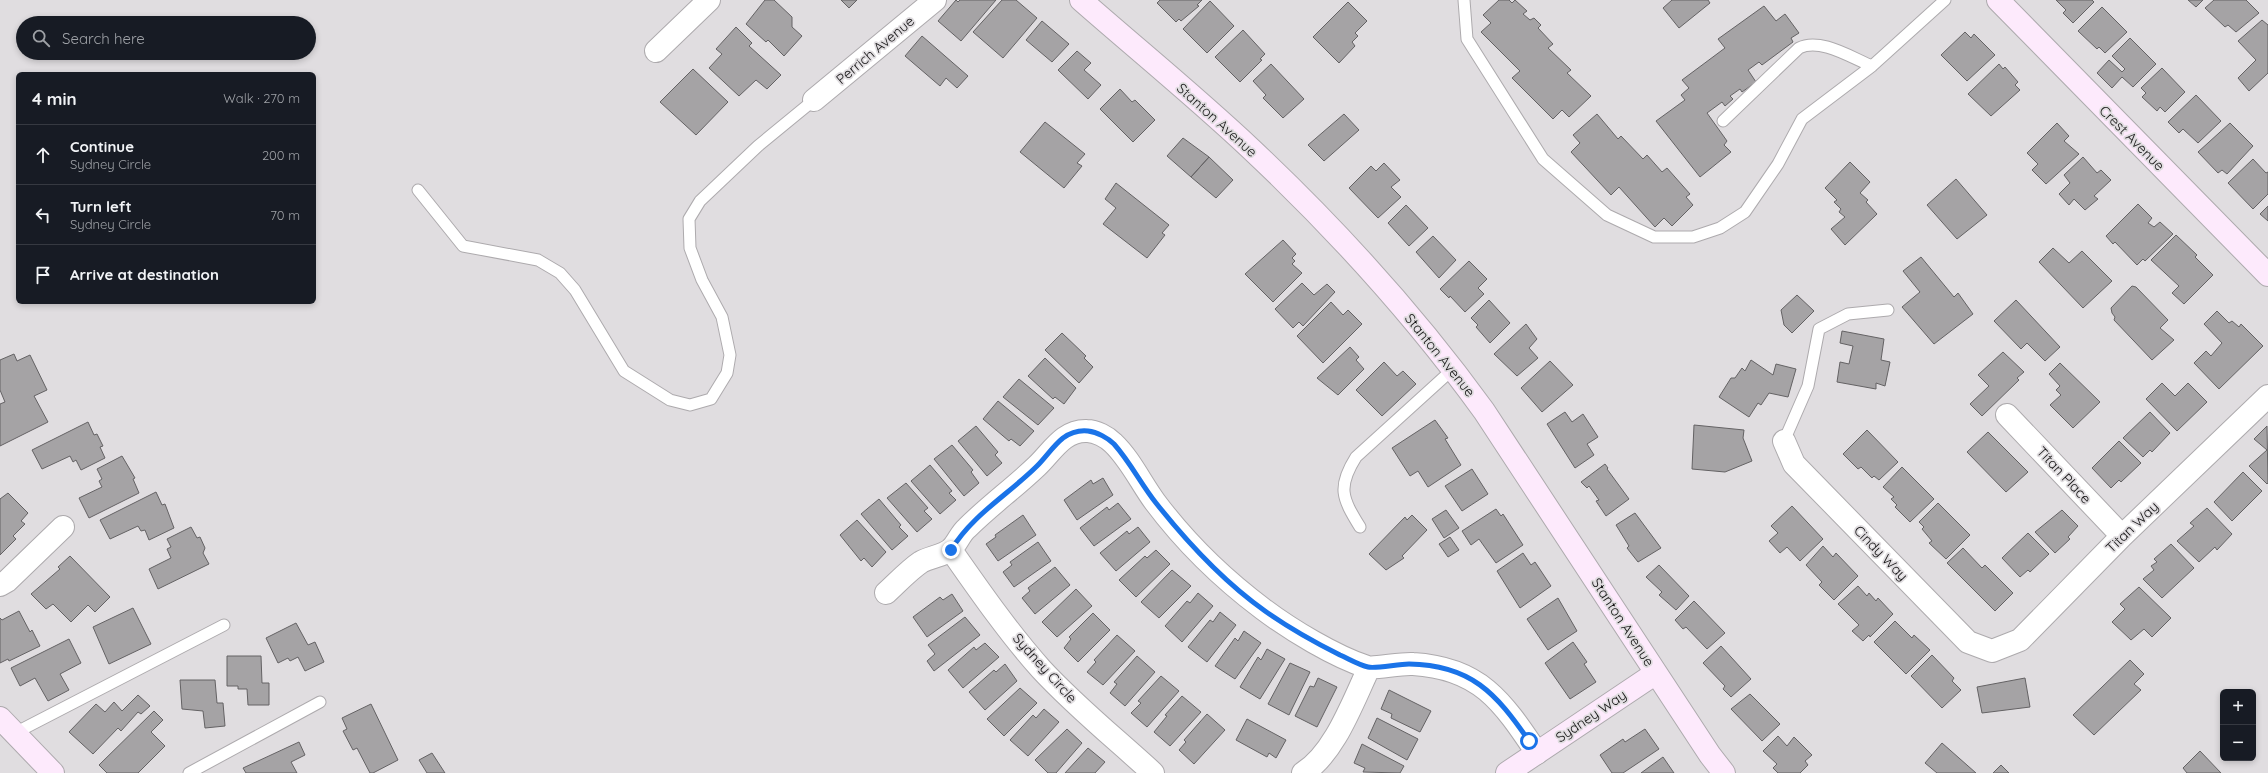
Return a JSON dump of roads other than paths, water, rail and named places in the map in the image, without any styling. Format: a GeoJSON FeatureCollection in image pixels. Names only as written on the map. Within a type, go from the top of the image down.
{"type":"FeatureCollection","features":[{"type":"Feature","properties":{"kind":"street"},"geometry":{"type":"LineString","coordinates":[[656,51],[709,0]]}},
{"type":"Feature","properties":{"kind":"street","name":"Perrich Avenue"},"geometry":{"type":"LineString","coordinates":[[814,100],[935,0]]}},
{"type":"Feature","properties":{"kind":"street","name":"Stanton Avenue"},"geometry":{"type":"LineString","coordinates":[[1081,0],[1251,149],[1308,204],[1386,290],[1453,369],[1484,411],[1710,755],[1724,773]]}},
{"type":"Feature","properties":{"kind":"street","name":"Crest Avenue"},"geometry":{"type":"LineString","coordinates":[[1998,0],[2268,275]]}},
{"type":"Feature","properties":{"kind":"street","name":"Titan Way"},"geometry":{"type":"LineString","coordinates":[[1992,651],[2020,640],[2122,536],[2268,396]]}},
{"type":"Feature","properties":{"kind":"street","name":"Titan Place"},"geometry":{"type":"LineString","coordinates":[[2007,415],[2122,536]]}},
{"type":"Feature","properties":{"kind":"street"},"geometry":{"type":"LineString","coordinates":[[886,593],[920,563],[951,550],[965,529],[1037,466],[1063,438],[1076,432],[1089,431],[1101,435],[1113,442],[1155,502],[1182,535],[1239,591],[1289,627],[1318,644],[1369,668],[1391,664],[1428,665],[1449,669],[1468,677],[1484,686],[1499,701],[1537,753]]}},
{"type":"Feature","properties":{"kind":"street","name":"Cindy Way"},"geometry":{"type":"LineString","coordinates":[[1784,441],[1794,464],[1968,642],[1992,651]]}},
{"type":"Feature","properties":{"kind":"street"},"geometry":{"type":"LineString","coordinates":[[0,584],[7,581],[63,526]]}},
{"type":"Feature","properties":{"kind":"street","name":"Sydney Circle"},"geometry":{"type":"LineString","coordinates":[[951,550],[983,596],[1041,668],[1072,700],[1153,773]]}},
{"type":"Feature","properties":{"kind":"street"},"geometry":{"type":"LineString","coordinates":[[1303,773],[1323,755],[1333,741],[1369,668]]}},
{"type":"Feature","properties":{"kind":"street","name":"Sydney Way"},"geometry":{"type":"LineString","coordinates":[[1507,773],[1656,673]]}},
{"type":"Feature","properties":{"kind":"street"},"geometry":{"type":"LineString","coordinates":[[7,726],[53,773]]}},
{"type":"Feature","properties":{"kind":"lane"},"geometry":{"type":"LineString","coordinates":[[1464,0],[1467,39],[1542,160],[1607,215],[1654,236],[1693,237],[1720,228],[1745,212],[1778,164],[1802,119],[1872,66],[1945,0]]}},
{"type":"Feature","properties":{"kind":"lane"},"geometry":{"type":"LineString","coordinates":[[1722,121],[1799,48],[1807,44],[1823,46],[1872,66]]}},
{"type":"Feature","properties":{"kind":"lane"},"geometry":{"type":"LineString","coordinates":[[418,190],[463,246],[538,260],[560,273],[575,290],[624,371],[670,400],[690,405],[712,398],[727,373],[730,355],[722,317],[702,280],[690,248],[689,218],[700,201],[758,146],[814,100]]}},
{"type":"Feature","properties":{"kind":"lane"},"geometry":{"type":"LineString","coordinates":[[1784,441],[1808,386],[1819,329],[1848,314],[1888,310]]}},
{"type":"Feature","properties":{"kind":"lane"},"geometry":{"type":"LineString","coordinates":[[1360,527],[1344,496],[1345,474],[1356,457],[1453,369]]}},
{"type":"Feature","properties":{"kind":"lane"},"geometry":{"type":"LineString","coordinates":[[7,726],[224,625]]}},
{"type":"Feature","properties":{"kind":"lane"},"geometry":{"type":"LineString","coordinates":[[189,773],[320,702]]}}]}
